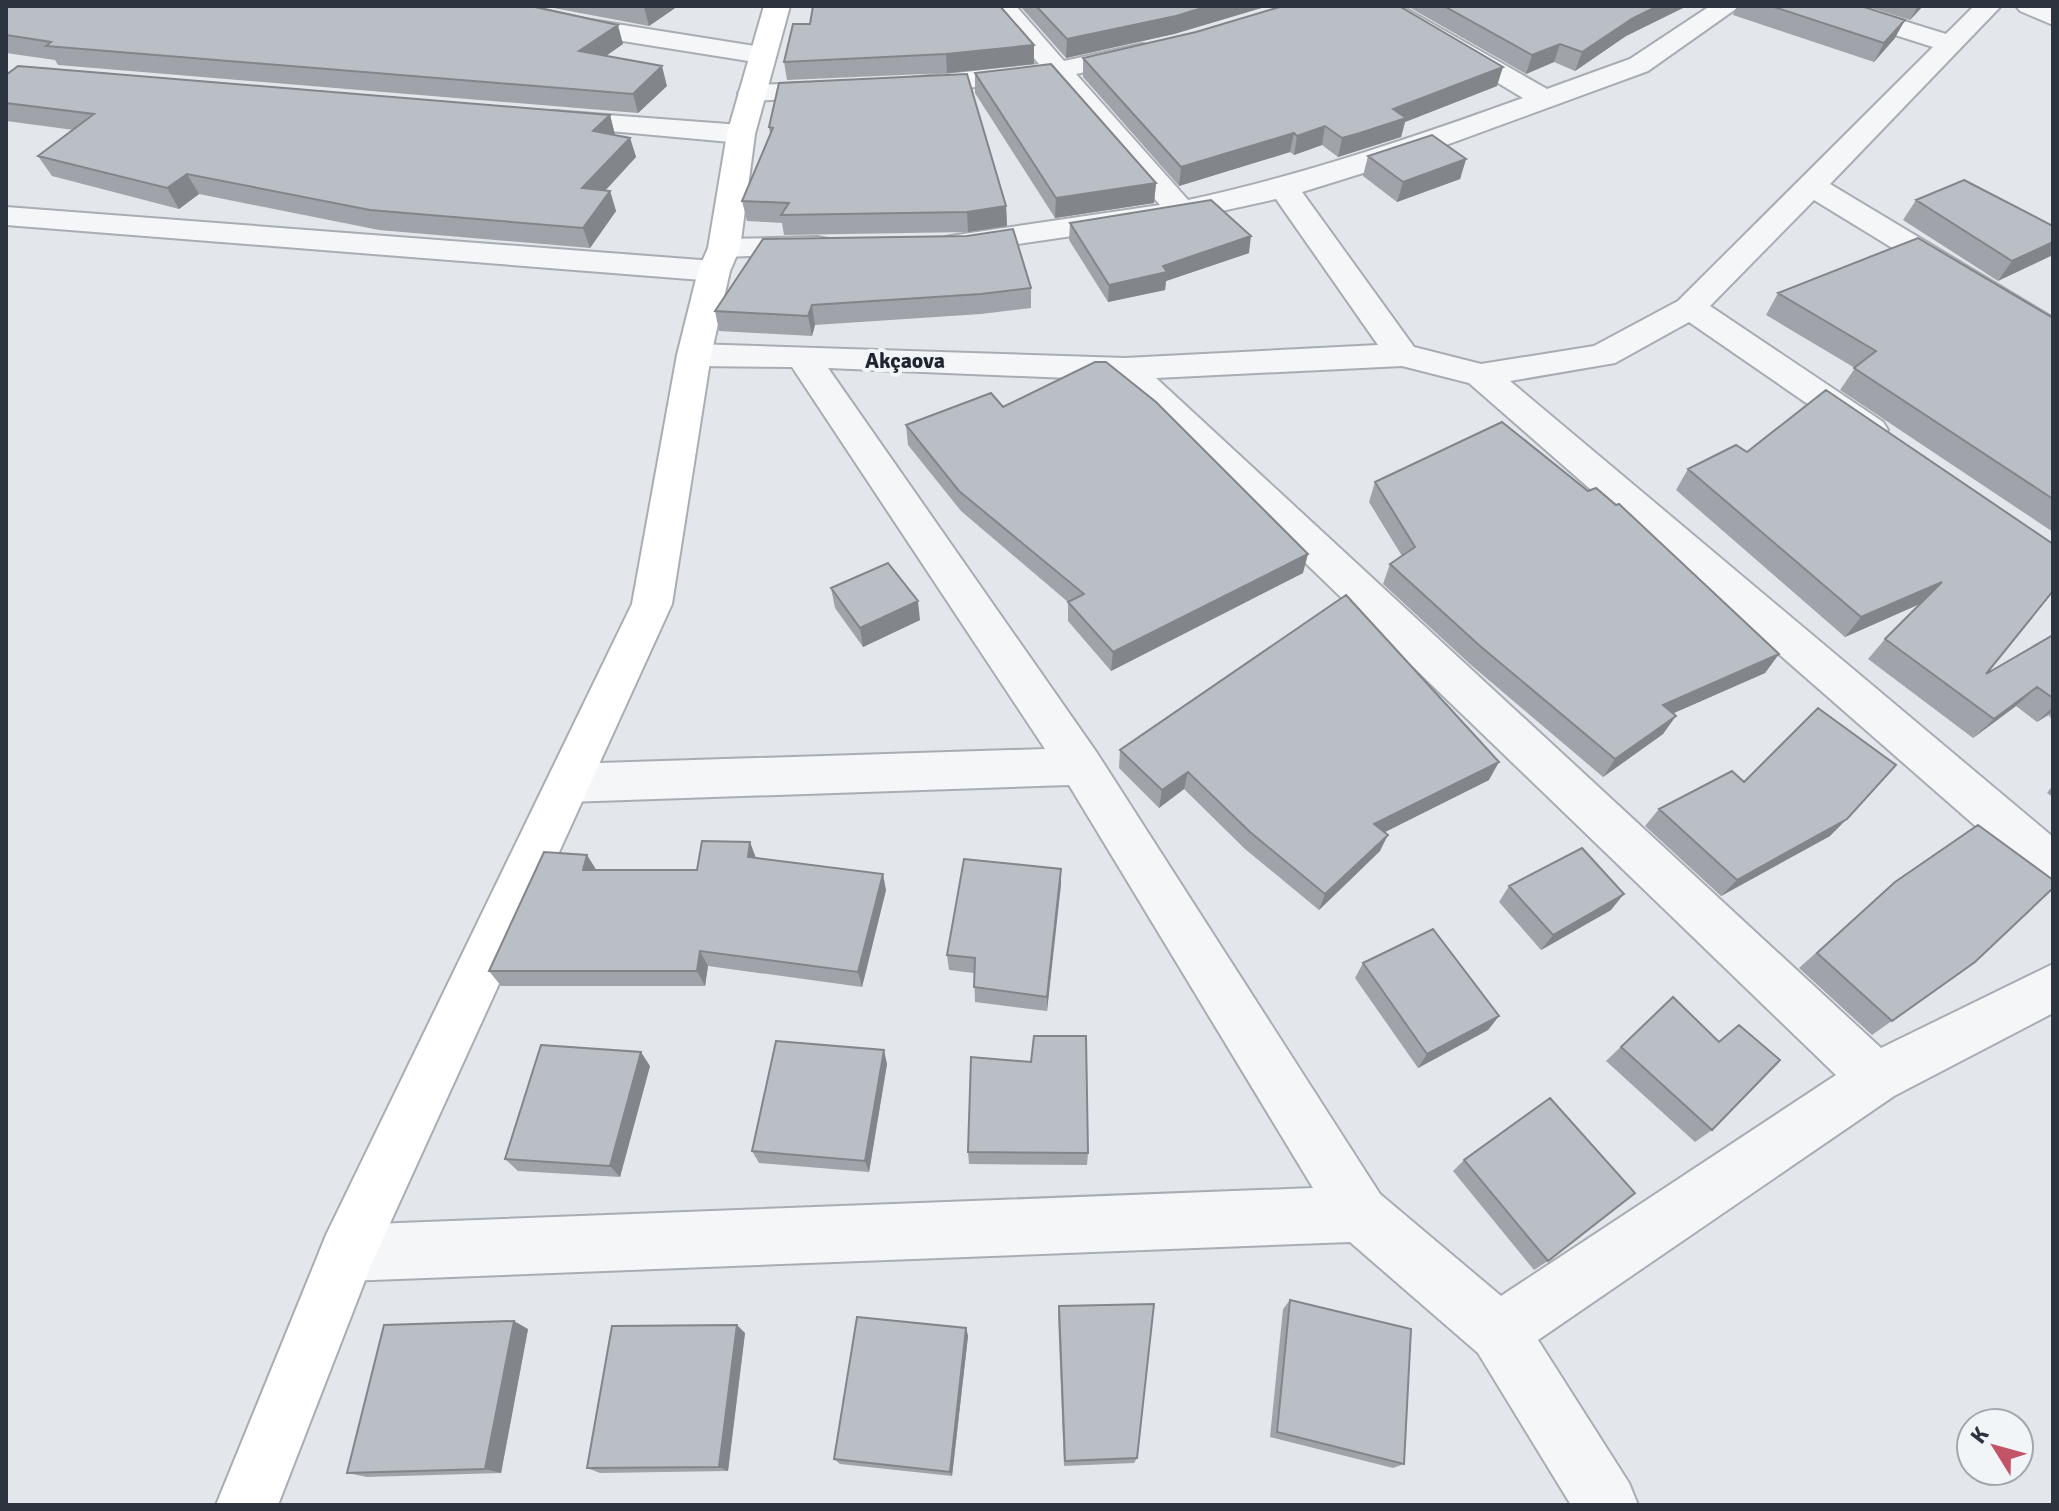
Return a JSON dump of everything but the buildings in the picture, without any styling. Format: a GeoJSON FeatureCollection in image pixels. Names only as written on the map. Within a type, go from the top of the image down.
{"type":"FeatureCollection","features":[{"type":"Feature","properties":{"kind":"street"},"geometry":{"type":"LineString","coordinates":[[494,6],[585,27],[751,94]]}},
{"type":"Feature","properties":{"kind":"street"},"geometry":{"type":"LineString","coordinates":[[247,1505],[347,1253],[652,604],[694,355],[719,259],[751,94],[777,6]]}},
{"type":"Feature","properties":{"kind":"street"},"geometry":{"type":"LineString","coordinates":[[1002,6],[1181,211]]}},
{"type":"Feature","properties":{"kind":"street"},"geometry":{"type":"LineString","coordinates":[[1383,6],[1544,99]]}},
{"type":"Feature","properties":{"kind":"street"},"geometry":{"type":"LineString","coordinates":[[922,245],[968,244],[1181,211],[1284,188],[1395,154],[1639,65],[1727,6]]}},
{"type":"Feature","properties":{"kind":"street"},"geometry":{"type":"LineString","coordinates":[[1828,6],[1949,43]]}},
{"type":"Feature","properties":{"kind":"street"},"geometry":{"type":"LineString","coordinates":[[694,355],[802,356],[1125,369],[1402,355],[1481,375],[1603,355],[1690,308],[1988,6]]}},
{"type":"Feature","properties":{"kind":"street"},"geometry":{"type":"LineString","coordinates":[[2029,6],[2053,17]]}},
{"type":"Feature","properties":{"kind":"street"},"geometry":{"type":"LineString","coordinates":[[533,117],[751,94],[875,88],[1060,70],[1165,46]]}},
{"type":"Feature","properties":{"kind":"street"},"geometry":{"type":"LineString","coordinates":[[1811,185],[2053,332]]}},
{"type":"Feature","properties":{"kind":"street"},"geometry":{"type":"LineString","coordinates":[[1284,188],[1402,355]]}},
{"type":"Feature","properties":{"kind":"street"},"geometry":{"type":"LineString","coordinates":[[6,216],[719,259],[846,246]]}},
{"type":"Feature","properties":{"kind":"street"},"geometry":{"type":"LineString","coordinates":[[2020,312],[2053,293]]}},
{"type":"Feature","properties":{"kind":"street"},"geometry":{"type":"LineString","coordinates":[[1690,308],[1898,449]]}},
{"type":"Feature","properties":{"kind":"street"},"geometry":{"type":"LineString","coordinates":[[802,356],[1081,766],[1360,1214],[1499,1332],[1607,1505]]}},
{"type":"Feature","properties":{"kind":"street"},"geometry":{"type":"LineString","coordinates":[[1125,369],[1876,1078]]}},
{"type":"Feature","properties":{"kind":"street"},"geometry":{"type":"LineString","coordinates":[[1481,375],[2053,865]]}},
{"type":"Feature","properties":{"kind":"street"},"geometry":{"type":"LineString","coordinates":[[568,783],[1081,766]]}},
{"type":"Feature","properties":{"kind":"street"},"geometry":{"type":"LineString","coordinates":[[1499,1332],[1876,1078],[2053,987]]}},
{"type":"Feature","properties":{"kind":"street"},"geometry":{"type":"LineString","coordinates":[[347,1253],[1360,1214]]}},
{"type":"Feature","properties":{"kind":"district","name":"Akçaova"},"geometry":{"type":"Point","coordinates":[905,360]}}]}
